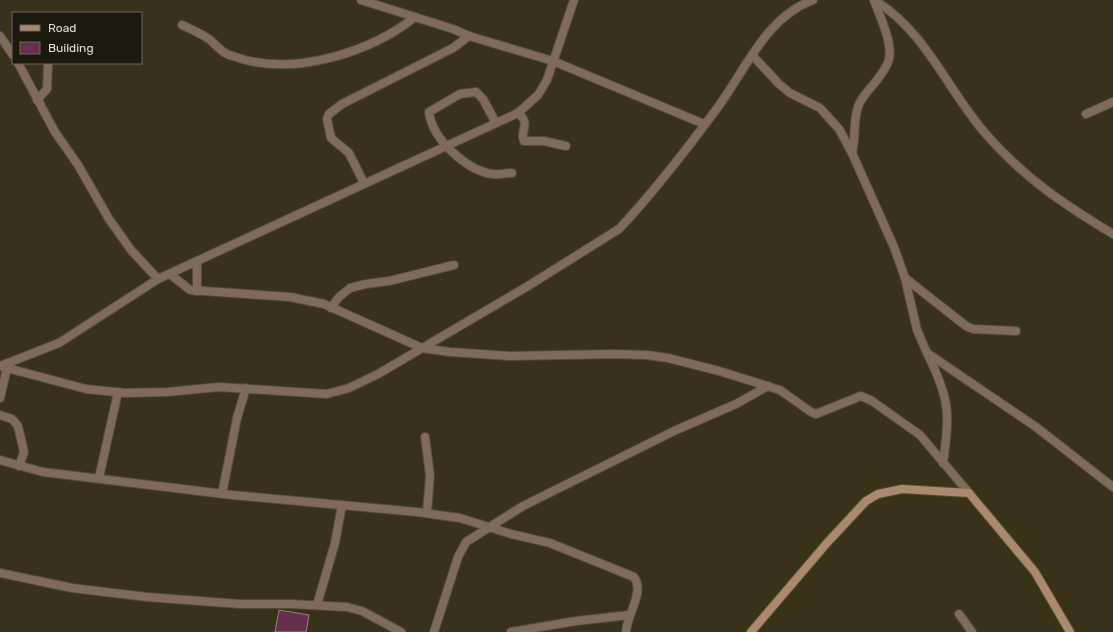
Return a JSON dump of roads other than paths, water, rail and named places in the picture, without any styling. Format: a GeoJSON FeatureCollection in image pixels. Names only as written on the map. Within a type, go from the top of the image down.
{"type":"FeatureCollection","features":[{"type":"Feature","properties":{"kind":"main road"},"geometry":{"type":"LineString","coordinates":[[751,632],[866,501],[878,494],[902,489],[969,493],[1035,572],[1070,632]]}},
{"type":"Feature","properties":{"kind":"street"},"geometry":{"type":"LineString","coordinates":[[361,0],[453,28],[469,36],[553,61],[704,124]]}},
{"type":"Feature","properties":{"kind":"street"},"geometry":{"type":"LineString","coordinates":[[2,367],[60,343],[158,279],[518,113],[538,95],[547,80],[574,0]]}},
{"type":"Feature","properties":{"kind":"street"},"geometry":{"type":"LineString","coordinates":[[2,367],[73,386],[118,392],[167,392],[220,387],[327,394],[349,388],[378,374],[619,229],[646,200],[718,107],[753,56],[762,40],[784,15],[801,4],[813,0]]}},
{"type":"Feature","properties":{"kind":"street"},"geometry":{"type":"LineString","coordinates":[[852,152],[855,143],[858,106],[884,71],[889,59],[890,49],[874,0]]}},
{"type":"Feature","properties":{"kind":"street"},"geometry":{"type":"LineString","coordinates":[[874,0],[888,8],[905,23],[984,132],[1034,182],[1077,212],[1113,234]]}},
{"type":"Feature","properties":{"kind":"street"},"geometry":{"type":"LineString","coordinates":[[182,25],[199,32],[225,53],[252,62],[272,64],[296,63],[345,54],[392,32],[415,17]]}},
{"type":"Feature","properties":{"kind":"street"},"geometry":{"type":"LineString","coordinates":[[0,36],[12,54]]}},
{"type":"Feature","properties":{"kind":"street"},"geometry":{"type":"LineString","coordinates":[[364,183],[349,153],[331,138],[327,119],[329,114],[342,104],[453,48],[469,36]]}},
{"type":"Feature","properties":{"kind":"street"},"geometry":{"type":"LineString","coordinates":[[753,56],[790,93],[820,108],[829,116],[839,129],[852,152],[894,247],[905,278],[917,330],[938,376],[948,408],[948,426],[943,463]]}},
{"type":"Feature","properties":{"kind":"street"},"geometry":{"type":"LineString","coordinates":[[19,64],[55,132],[78,165],[109,219],[131,250],[158,279]]}},
{"type":"Feature","properties":{"kind":"street"},"geometry":{"type":"LineString","coordinates":[[37,100],[47,90],[48,64]]}},
{"type":"Feature","properties":{"kind":"street"},"geometry":{"type":"LineString","coordinates":[[496,123],[483,99],[478,93],[471,91],[460,94],[429,112],[431,122],[447,146],[464,161],[483,172],[494,174],[512,173]]}},
{"type":"Feature","properties":{"kind":"street"},"geometry":{"type":"LineString","coordinates":[[1086,114],[1113,102]]}},
{"type":"Feature","properties":{"kind":"street"},"geometry":{"type":"LineString","coordinates":[[518,113],[525,121],[526,127],[523,138],[524,142],[544,141],[566,146]]}},
{"type":"Feature","properties":{"kind":"street"},"geometry":{"type":"LineString","coordinates":[[197,291],[198,261]]}},
{"type":"Feature","properties":{"kind":"street"},"geometry":{"type":"LineString","coordinates":[[331,308],[339,297],[350,288],[366,284],[397,280],[454,265]]}},
{"type":"Feature","properties":{"kind":"street"},"geometry":{"type":"LineString","coordinates":[[170,274],[186,288],[197,291],[290,297],[310,300],[422,348],[450,352],[510,356],[647,355],[718,371],[780,390],[816,414],[825,412],[852,398],[861,396],[867,398],[920,435],[969,493]]}},
{"type":"Feature","properties":{"kind":"street"},"geometry":{"type":"LineString","coordinates":[[905,278],[966,326],[973,329],[1016,331]]}},
{"type":"Feature","properties":{"kind":"street"},"geometry":{"type":"LineString","coordinates":[[927,353],[1036,427],[1113,487]]}},
{"type":"Feature","properties":{"kind":"street"},"geometry":{"type":"LineString","coordinates":[[0,398],[2,367]]}},
{"type":"Feature","properties":{"kind":"street"},"geometry":{"type":"LineString","coordinates":[[434,632],[462,549],[466,542],[524,506],[674,431],[736,404],[768,386]]}},
{"type":"Feature","properties":{"kind":"street"},"geometry":{"type":"LineString","coordinates":[[222,494],[237,418],[246,388]]}},
{"type":"Feature","properties":{"kind":"street"},"geometry":{"type":"LineString","coordinates":[[99,478],[118,392]]}},
{"type":"Feature","properties":{"kind":"street"},"geometry":{"type":"LineString","coordinates":[[0,415],[12,419],[18,426],[24,452],[19,466]]}},
{"type":"Feature","properties":{"kind":"street"},"geometry":{"type":"LineString","coordinates":[[425,437],[430,475],[427,513]]}},
{"type":"Feature","properties":{"kind":"street"},"geometry":{"type":"LineString","coordinates":[[0,460],[43,472],[222,494],[427,513],[460,518],[550,543],[634,577],[639,589],[628,615],[626,632]]}},
{"type":"Feature","properties":{"kind":"street"},"geometry":{"type":"LineString","coordinates":[[318,605],[335,543],[342,505]]}},
{"type":"Feature","properties":{"kind":"street"},"geometry":{"type":"LineString","coordinates":[[0,573],[72,588],[148,597],[240,604],[318,605],[346,607],[362,611],[401,632]]}},
{"type":"Feature","properties":{"kind":"street"},"geometry":{"type":"LineString","coordinates":[[959,614],[972,632]]}},
{"type":"Feature","properties":{"kind":"street"},"geometry":{"type":"LineString","coordinates":[[511,632],[576,621],[628,615]]}}]}
